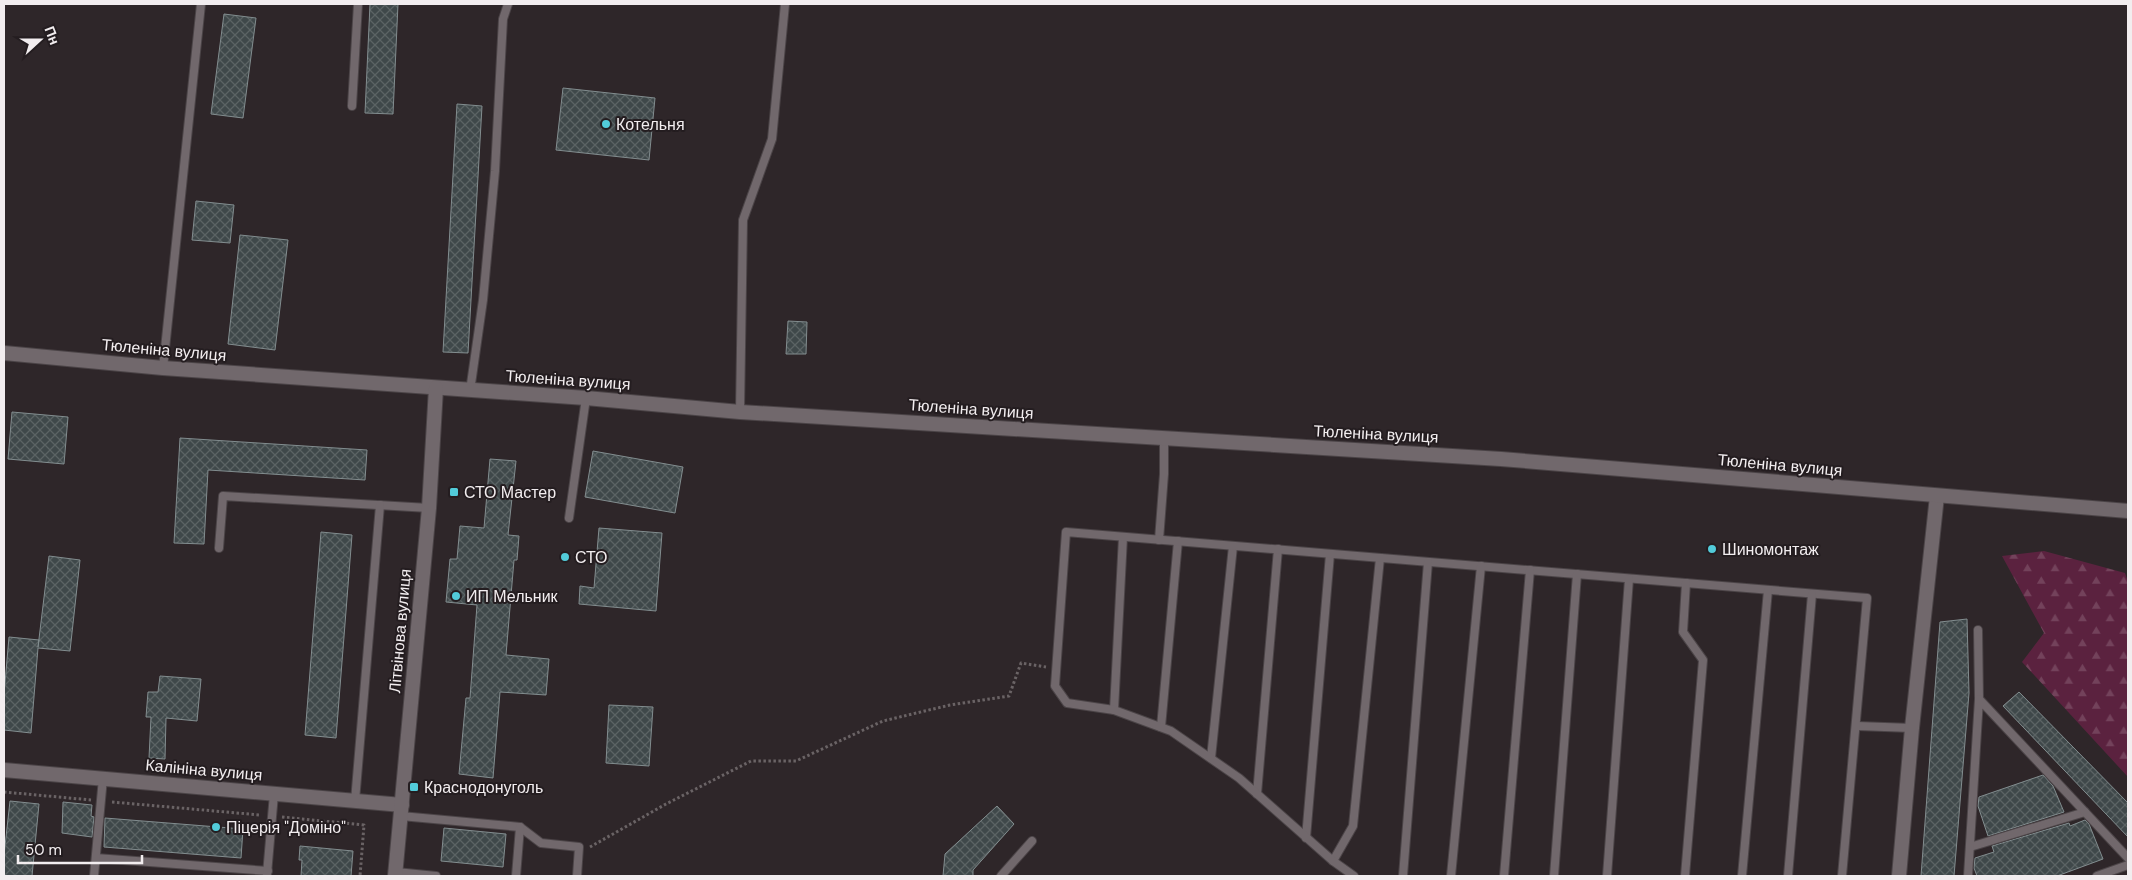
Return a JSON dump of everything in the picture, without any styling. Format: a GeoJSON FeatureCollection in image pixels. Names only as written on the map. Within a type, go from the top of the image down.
{"type":"FeatureCollection","features":[{"type":"Feature","properties":{"kind":"street","name":"Тюленіна вулиця"},"geometry":{"type":"LineString","coordinates":[[4,353],[163,368],[586,398],[740,412],[1501,459],[2128,511]]}},
{"type":"Feature","properties":{"kind":"street","name":"Літвінова вулиця"},"geometry":{"type":"LineString","coordinates":[[396,874],[429,508],[436,388]]}},
{"type":"Feature","properties":{"kind":"street"},"geometry":{"type":"LineString","coordinates":[[1899,876],[1912,728],[1937,496]]}},
{"type":"Feature","properties":{"kind":"street","name":"Калініна вулиця"},"geometry":{"type":"LineString","coordinates":[[4,770],[355,801],[401,811]]}},
{"type":"Feature","properties":{"kind":"lane"},"geometry":{"type":"LineString","coordinates":[[163,368],[201,4]]}},
{"type":"Feature","properties":{"kind":"lane"},"geometry":{"type":"LineString","coordinates":[[352,106],[358,4]]}},
{"type":"Feature","properties":{"kind":"lane"},"geometry":{"type":"LineString","coordinates":[[470,391],[483,300],[494,171],[503,28],[508,4]]}},
{"type":"Feature","properties":{"kind":"lane"},"geometry":{"type":"LineString","coordinates":[[740,412],[743,220],[772,139],[785,4]]}},
{"type":"Feature","properties":{"kind":"lane"},"geometry":{"type":"LineString","coordinates":[[569,518],[586,398]]}},
{"type":"Feature","properties":{"kind":"lane"},"geometry":{"type":"LineString","coordinates":[[1160,540],[1164,439]]}},
{"type":"Feature","properties":{"kind":"lane"},"geometry":{"type":"LineString","coordinates":[[219,548],[223,496],[429,508]]}},
{"type":"Feature","properties":{"kind":"lane"},"geometry":{"type":"LineString","coordinates":[[355,801],[380,505]]}},
{"type":"Feature","properties":{"kind":"lane"},"geometry":{"type":"LineString","coordinates":[[1354,876],[1306,838],[1239,778],[1171,731],[1114,710],[1067,703],[1054,686],[1066,532],[1867,598],[1857,726],[1842,876]]}},
{"type":"Feature","properties":{"kind":"lane"},"geometry":{"type":"LineString","coordinates":[[1114,710],[1124,537]]}},
{"type":"Feature","properties":{"kind":"lane"},"geometry":{"type":"LineString","coordinates":[[1161,728],[1178,541]]}},
{"type":"Feature","properties":{"kind":"lane"},"geometry":{"type":"LineString","coordinates":[[1211,758],[1232,546]]}},
{"type":"Feature","properties":{"kind":"lane"},"geometry":{"type":"LineString","coordinates":[[1257,794],[1278,549]]}},
{"type":"Feature","properties":{"kind":"lane"},"geometry":{"type":"LineString","coordinates":[[1306,838],[1330,554]]}},
{"type":"Feature","properties":{"kind":"lane"},"geometry":{"type":"LineString","coordinates":[[1333,861],[1354,826],[1380,558]]}},
{"type":"Feature","properties":{"kind":"lane"},"geometry":{"type":"LineString","coordinates":[[1403,876],[1428,562]]}},
{"type":"Feature","properties":{"kind":"lane"},"geometry":{"type":"LineString","coordinates":[[1451,876],[1481,566]]}},
{"type":"Feature","properties":{"kind":"lane"},"geometry":{"type":"LineString","coordinates":[[1504,876],[1530,570]]}},
{"type":"Feature","properties":{"kind":"lane"},"geometry":{"type":"LineString","coordinates":[[1554,876],[1577,574]]}},
{"type":"Feature","properties":{"kind":"lane"},"geometry":{"type":"LineString","coordinates":[[1606,876],[1630,578]]}},
{"type":"Feature","properties":{"kind":"lane"},"geometry":{"type":"LineString","coordinates":[[1685,876],[1703,660],[1683,632],[1686,583]]}},
{"type":"Feature","properties":{"kind":"lane"},"geometry":{"type":"LineString","coordinates":[[1742,876],[1768,590]]}},
{"type":"Feature","properties":{"kind":"lane"},"geometry":{"type":"LineString","coordinates":[[1788,876],[1812,594]]}},
{"type":"Feature","properties":{"kind":"lane"},"geometry":{"type":"LineString","coordinates":[[1968,876],[1979,699],[1978,630]]}},
{"type":"Feature","properties":{"kind":"lane"},"geometry":{"type":"LineString","coordinates":[[1979,699],[2128,858]]}},
{"type":"Feature","properties":{"kind":"lane"},"geometry":{"type":"LineString","coordinates":[[1857,726],[1912,728]]}},
{"type":"Feature","properties":{"kind":"lane"},"geometry":{"type":"LineString","coordinates":[[94,876],[103,778]]}},
{"type":"Feature","properties":{"kind":"lane"},"geometry":{"type":"LineString","coordinates":[[96,858],[267,874],[274,794]]}},
{"type":"Feature","properties":{"kind":"lane"},"geometry":{"type":"LineString","coordinates":[[401,811],[520,827],[541,844],[578,847],[577,876]]}},
{"type":"Feature","properties":{"kind":"lane"},"geometry":{"type":"LineString","coordinates":[[1970,847],[2085,812]]}},
{"type":"Feature","properties":{"kind":"lane"},"geometry":{"type":"LineString","coordinates":[[516,876],[520,827]]}},
{"type":"Feature","properties":{"kind":"lane"},"geometry":{"type":"LineString","coordinates":[[1001,876],[1032,841]]}},
{"type":"Feature","properties":{"kind":"lane"},"geometry":{"type":"LineString","coordinates":[[2097,876],[2128,865]]}},
{"type":"Feature","properties":{"kind":"lane"},"geometry":{"type":"LineString","coordinates":[[396,874],[436,876]]}},
{"type":"Feature","properties":{"kind":"path"},"geometry":{"type":"LineString","coordinates":[[588,848],[666,804],[751,761],[796,761],[883,721],[950,705],[1009,696],[1021,664],[1056,669]]}},
{"type":"Feature","properties":{"kind":"path"},"geometry":{"type":"LineString","coordinates":[[4,792],[364,825],[360,876]]}},
{"type":"Feature","properties":{"kind":"green space"},"geometry":{"type":"Polygon","coordinates":[[[2044,551],[2125,573],[2128,582],[2128,777],[2022,662],[2044,633],[2002,556],[2044,551]]]}},
{"type":"Feature","properties":{"kind":"building"},"geometry":{"type":"Polygon","coordinates":[[[370,4],[398,4],[393,114],[365,113],[370,4]]]}},
{"type":"Feature","properties":{"kind":"building"},"geometry":{"type":"Polygon","coordinates":[[[224,14],[256,18],[243,118],[211,114],[224,14]]]}},
{"type":"Feature","properties":{"kind":"building","name":"Котельня"},"geometry":{"type":"Polygon","coordinates":[[[563,88],[655,98],[649,160],[556,150],[563,88]]]}},
{"type":"Feature","properties":{"kind":"building"},"geometry":{"type":"Polygon","coordinates":[[[457,104],[482,106],[468,353],[443,352],[457,104]]]}},
{"type":"Feature","properties":{"kind":"building"},"geometry":{"type":"Polygon","coordinates":[[[196,201],[234,205],[230,243],[192,240],[196,201]]]}},
{"type":"Feature","properties":{"kind":"building"},"geometry":{"type":"Polygon","coordinates":[[[240,235],[288,240],[275,350],[228,344],[240,235]]]}},
{"type":"Feature","properties":{"kind":"building"},"geometry":{"type":"Polygon","coordinates":[[[788,321],[807,322],[806,354],[786,354],[788,321]]]}},
{"type":"Feature","properties":{"kind":"building"},"geometry":{"type":"Polygon","coordinates":[[[12,412],[68,417],[64,464],[8,459],[12,412]]]}},
{"type":"Feature","properties":{"kind":"building"},"geometry":{"type":"Polygon","coordinates":[[[180,438],[367,450],[365,480],[208,470],[204,544],[174,543],[180,438]]]}},
{"type":"Feature","properties":{"kind":"building"},"geometry":{"type":"Polygon","coordinates":[[[593,451],[683,467],[675,513],[585,497],[593,451]]]}},
{"type":"Feature","properties":{"kind":"building"},"geometry":{"type":"Polygon","coordinates":[[[490,459],[516,461],[508,535],[519,536],[517,560],[514,560],[506,655],[549,659],[546,695],[500,692],[493,778],[459,774],[466,698],[470,698],[477,605],[446,602],[450,559],[457,559],[460,526],[484,528],[490,459]]]}},
{"type":"Feature","properties":{"kind":"building"},"geometry":{"type":"Polygon","coordinates":[[[599,528],[662,533],[656,611],[579,604],[580,586],[594,588],[599,528]]]}},
{"type":"Feature","properties":{"kind":"building"},"geometry":{"type":"Polygon","coordinates":[[[321,532],[352,535],[336,738],[305,735],[321,532]]]}},
{"type":"Feature","properties":{"kind":"building"},"geometry":{"type":"Polygon","coordinates":[[[49,556],[80,560],[70,651],[38,648],[31,733],[4,730],[4,694],[9,637],[39,640],[49,556]]]}},
{"type":"Feature","properties":{"kind":"building"},"geometry":{"type":"Polygon","coordinates":[[[1967,619],[1969,693],[1954,876],[1921,876],[1940,622],[1967,619]]]}},
{"type":"Feature","properties":{"kind":"building"},"geometry":{"type":"Polygon","coordinates":[[[160,676],[201,679],[197,721],[166,718],[165,759],[149,758],[151,717],[146,717],[148,692],[158,692],[160,676]]]}},
{"type":"Feature","properties":{"kind":"building"},"geometry":{"type":"Polygon","coordinates":[[[2019,692],[2128,803],[2128,837],[2003,706],[2019,692]]]}},
{"type":"Feature","properties":{"kind":"building"},"geometry":{"type":"Polygon","coordinates":[[[609,705],[653,707],[649,766],[606,763],[609,705]]]}},
{"type":"Feature","properties":{"kind":"building"},"geometry":{"type":"Polygon","coordinates":[[[2043,775],[2053,786],[2064,812],[1988,836],[1978,806],[1979,797],[2043,775]]]}},
{"type":"Feature","properties":{"kind":"building"},"geometry":{"type":"Polygon","coordinates":[[[10,801],[39,804],[32,876],[4,876],[4,855],[10,801]]]}},
{"type":"Feature","properties":{"kind":"building"},"geometry":{"type":"Polygon","coordinates":[[[63,802],[92,805],[91,816],[94,817],[92,837],[62,833],[63,802]]]}},
{"type":"Feature","properties":{"kind":"building"},"geometry":{"type":"Polygon","coordinates":[[[997,806],[1014,824],[973,870],[973,876],[943,876],[945,854],[997,806]]]}},
{"type":"Feature","properties":{"kind":"building"},"geometry":{"type":"Polygon","coordinates":[[[105,818],[243,829],[241,858],[104,847],[105,818]]]}},
{"type":"Feature","properties":{"kind":"building"},"geometry":{"type":"Polygon","coordinates":[[[2085,820],[2089,824],[2103,859],[2057,876],[1977,876],[1974,868],[1975,858],[1994,852],[1992,846],[2069,823],[2070,826],[2085,820]]]}},
{"type":"Feature","properties":{"kind":"building"},"geometry":{"type":"Polygon","coordinates":[[[444,828],[506,834],[503,867],[441,861],[444,828]]]}},
{"type":"Feature","properties":{"kind":"building"},"geometry":{"type":"Polygon","coordinates":[[[300,846],[353,851],[351,876],[301,876],[302,860],[299,860],[300,846]]]}},
{"type":"Feature","properties":{"kind":"place","name":"Котельня"},"geometry":{"type":"Point","coordinates":[606,124]}},
{"type":"Feature","properties":{"kind":"place","name":"СТО Мастер"},"geometry":{"type":"Point","coordinates":[454,492]}},
{"type":"Feature","properties":{"kind":"place","name":"Шиномонтаж"},"geometry":{"type":"Point","coordinates":[1712,549]}},
{"type":"Feature","properties":{"kind":"place","name":"СТО"},"geometry":{"type":"Point","coordinates":[565,557]}},
{"type":"Feature","properties":{"kind":"place","name":"ИП Мельник"},"geometry":{"type":"Point","coordinates":[456,596]}},
{"type":"Feature","properties":{"kind":"place","name":"Краснодонуголь"},"geometry":{"type":"Point","coordinates":[414,787]}},
{"type":"Feature","properties":{"kind":"place","name":"Піцерія \"Доміно\""},"geometry":{"type":"Point","coordinates":[216,827]}}]}
